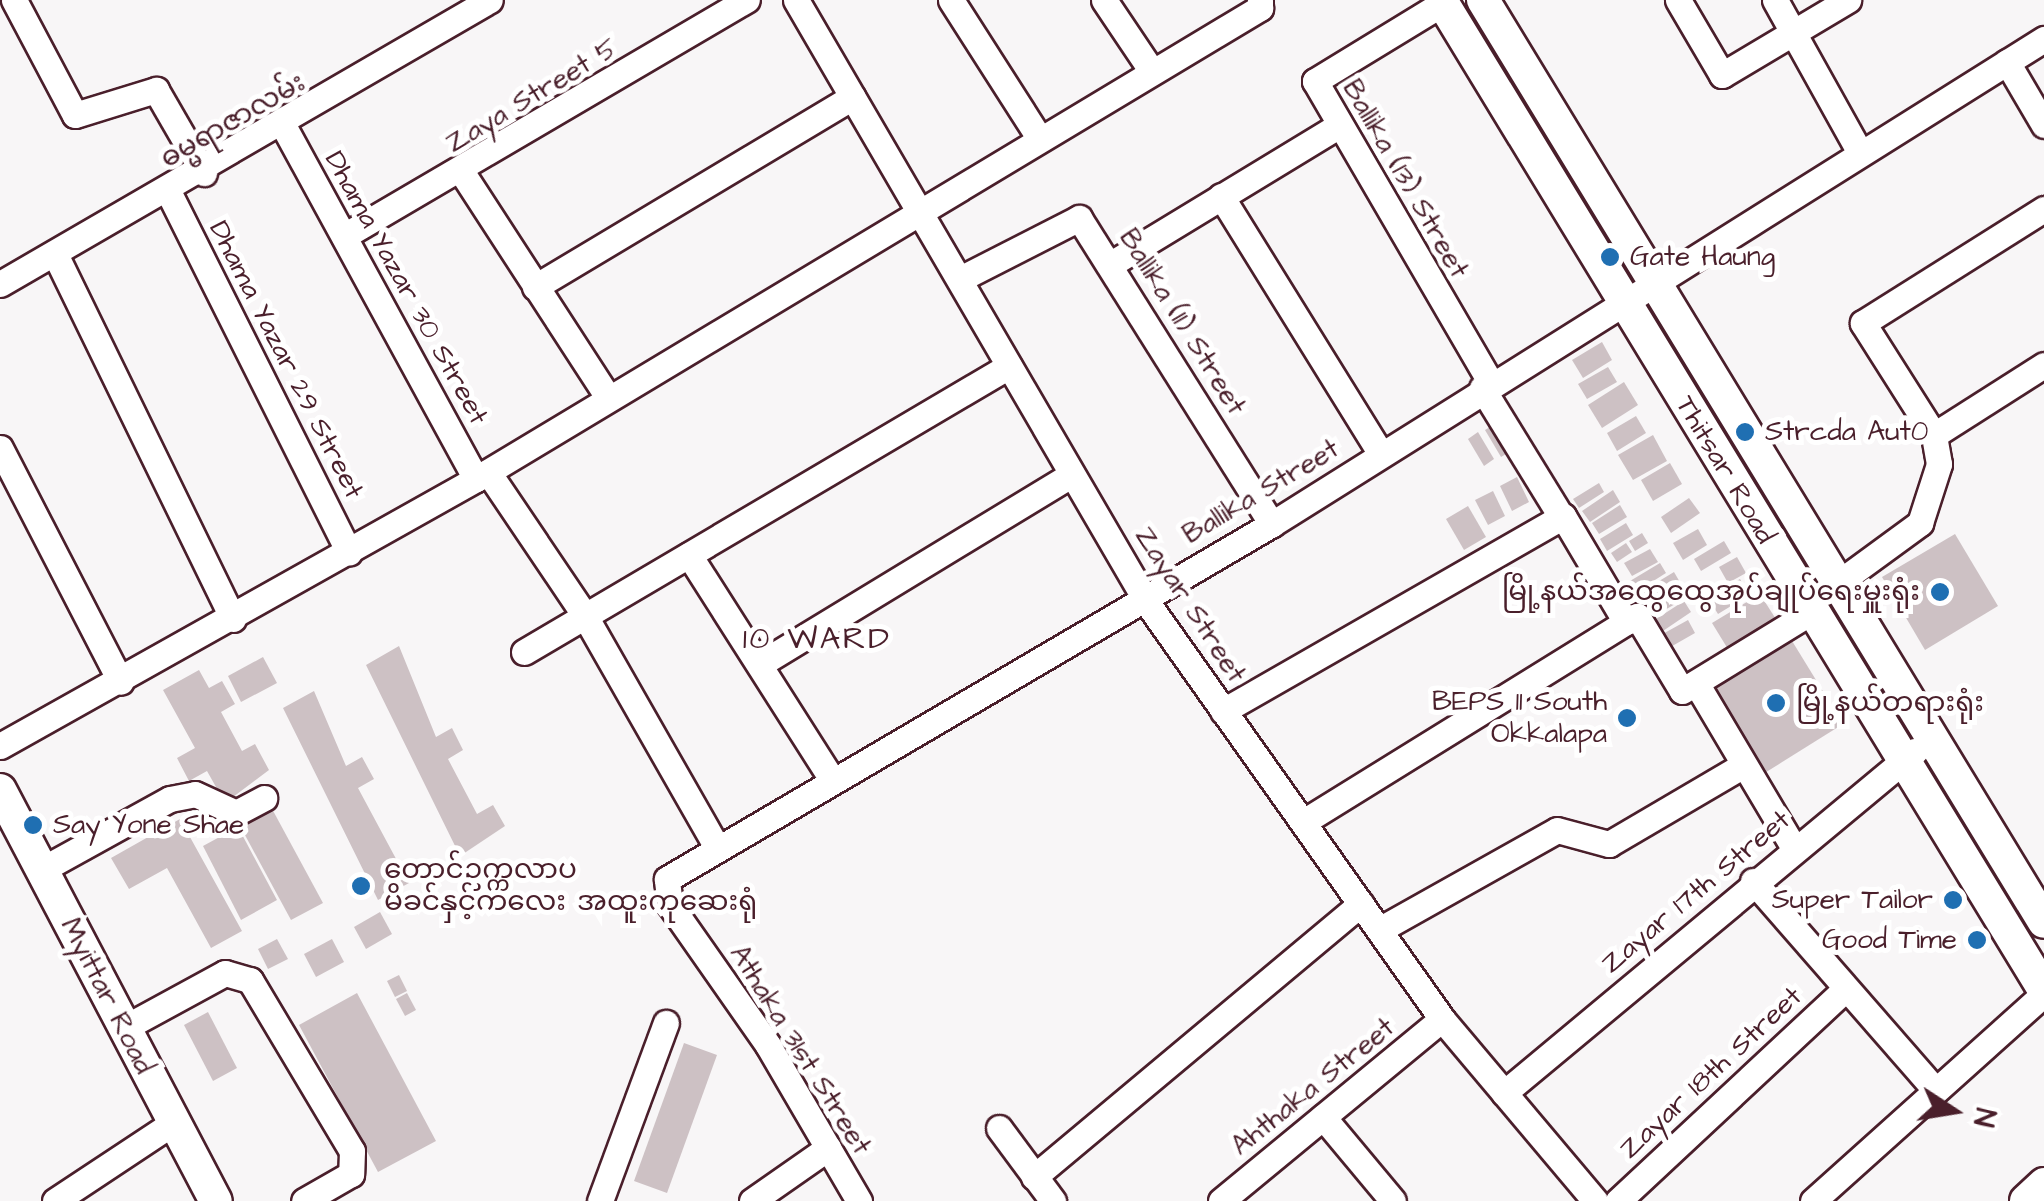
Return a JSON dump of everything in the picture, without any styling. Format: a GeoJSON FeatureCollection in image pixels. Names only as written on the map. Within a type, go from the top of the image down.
{"type":"FeatureCollection","features":[{"type":"Feature","properties":{"kind":"main road","name":"Thitsar Road"},"geometry":{"type":"LineString","coordinates":[[1483,0],[1834,586],[2044,922]]}},
{"type":"Feature","properties":{"kind":"main road","name":"Thitsar Road"},"geometry":{"type":"LineString","coordinates":[[1442,1],[2044,992]]}},
{"type":"Feature","properties":{"kind":"main road"},"geometry":{"type":"LineString","coordinates":[[1836,654],[1865,636]]}},
{"type":"Feature","properties":{"kind":"main road","name":"Myittar Road"},"geometry":{"type":"LineString","coordinates":[[0,790],[216,1201]]}},
{"type":"Feature","properties":{"kind":"main road"},"geometry":{"type":"LineString","coordinates":[[2026,1201],[2044,1184]]}},
{"type":"Feature","properties":{"kind":"street"},"geometry":{"type":"LineString","coordinates":[[14,0],[74,115],[156,90],[204,173]]}},
{"type":"Feature","properties":{"kind":"street","name":"ဓမ္မရာဇာလမ်း"},"geometry":{"type":"LineString","coordinates":[[0,284],[169,194],[490,0]]}},
{"type":"Feature","properties":{"kind":"street","name":"Zaya Street 5"},"geometry":{"type":"LineString","coordinates":[[344,236],[463,174],[747,0]]}},
{"type":"Feature","properties":{"kind":"street","name":"Zayar Street"},"geometry":{"type":"LineString","coordinates":[[796,0],[1144,596],[1442,1019],[1595,1201]]}},
{"type":"Feature","properties":{"kind":"street"},"geometry":{"type":"LineString","coordinates":[[951,0],[1038,136]]}},
{"type":"Feature","properties":{"kind":"street"},"geometry":{"type":"LineString","coordinates":[[1104,0],[1151,70]]}},
{"type":"Feature","properties":{"kind":"street"},"geometry":{"type":"LineString","coordinates":[[1678,0],[1722,74],[1848,0]]}},
{"type":"Feature","properties":{"kind":"street"},"geometry":{"type":"LineString","coordinates":[[1775,0],[1860,152]]}},
{"type":"Feature","properties":{"kind":"street","name":"Ballika (13) Street"},"geometry":{"type":"LineString","coordinates":[[1442,1],[1314,81],[1336,127],[1626,622],[1637,616],[1682,691],[1696,682]]}},
{"type":"Feature","properties":{"kind":"street"},"geometry":{"type":"LineString","coordinates":[[0,746],[122,682],[482,475],[1261,2]]}},
{"type":"Feature","properties":{"kind":"street","name":"Ballika Street"},"geometry":{"type":"LineString","coordinates":[[715,844],[1272,524],[1652,280],[2044,39]]}},
{"type":"Feature","properties":{"kind":"street"},"geometry":{"type":"LineString","coordinates":[[2007,62],[2044,125]]}},
{"type":"Feature","properties":{"kind":"street"},"geometry":{"type":"LineString","coordinates":[[535,287],[852,97]]}},
{"type":"Feature","properties":{"kind":"street","name":"Dhama Yazar 30 Street"},"geometry":{"type":"LineString","coordinates":[[284,127],[482,475],[585,616],[715,844]]}},
{"type":"Feature","properties":{"kind":"street"},"geometry":{"type":"LineString","coordinates":[[1111,264],[1336,127]]}},
{"type":"Feature","properties":{"kind":"street"},"geometry":{"type":"LineString","coordinates":[[463,174],[608,396]]}},
{"type":"Feature","properties":{"kind":"street","name":"Dhama Yazar 29 Street"},"geometry":{"type":"LineString","coordinates":[[169,194],[349,553]]}},
{"type":"Feature","properties":{"kind":"street"},"geometry":{"type":"LineString","coordinates":[[1221,196],[1381,454]]}},
{"type":"Feature","properties":{"kind":"street"},"geometry":{"type":"LineString","coordinates":[[1834,586],[1920,523],[1938,481],[1934,434],[1863,324],[2044,209]]}},
{"type":"Feature","properties":{"kind":"street","name":"Ballika (11) Street"},"geometry":{"type":"LineString","coordinates":[[960,279],[1074,217],[1111,264],[1272,524]]}},
{"type":"Feature","properties":{"kind":"street"},"geometry":{"type":"LineString","coordinates":[[54,254],[233,619]]}},
{"type":"Feature","properties":{"kind":"street"},"geometry":{"type":"LineString","coordinates":[[524,652],[1010,366]]}},
{"type":"Feature","properties":{"kind":"street"},"geometry":{"type":"LineString","coordinates":[[1934,434],[2044,366]]}},
{"type":"Feature","properties":{"kind":"street"},"geometry":{"type":"LineString","coordinates":[[0,448],[122,682]]}},
{"type":"Feature","properties":{"kind":"street"},"geometry":{"type":"LineString","coordinates":[[760,664],[1072,474]]}},
{"type":"Feature","properties":{"kind":"street"},"geometry":{"type":"LineString","coordinates":[[1224,711],[1559,513]]}},
{"type":"Feature","properties":{"kind":"street"},"geometry":{"type":"LineString","coordinates":[[690,555],[830,776]]}},
{"type":"Feature","properties":{"kind":"street"},"geometry":{"type":"LineString","coordinates":[[1794,848],[1742,766],[1696,682],[1811,612]]}},
{"type":"Feature","properties":{"kind":"street"},"geometry":{"type":"LineString","coordinates":[[1302,822],[1626,622]]}},
{"type":"Feature","properties":{"kind":"street","name":"Zayar 17th Street"},"geometry":{"type":"LineString","coordinates":[[1504,1093],[1900,760],[1931,742]]}},
{"type":"Feature","properties":{"kind":"street"},"geometry":{"type":"LineString","coordinates":[[1379,930],[1556,830],[1609,844],[1742,766]]}},
{"type":"Feature","properties":{"kind":"street"},"geometry":{"type":"LineString","coordinates":[[43,869],[170,799],[195,794],[236,813],[264,798]]}},
{"type":"Feature","properties":{"kind":"street","name":"Athaka 31st Street"},"geometry":{"type":"LineString","coordinates":[[715,844],[664,890],[859,1201]]}},
{"type":"Feature","properties":{"kind":"street"},"geometry":{"type":"LineString","coordinates":[[1754,881],[1933,1087]]}},
{"type":"Feature","properties":{"kind":"street"},"geometry":{"type":"LineString","coordinates":[[1034,1178],[1361,904]]}},
{"type":"Feature","properties":{"kind":"street"},"geometry":{"type":"LineString","coordinates":[[124,1028],[226,974],[250,980],[352,1150],[351,1174],[304,1201]]}},
{"type":"Feature","properties":{"kind":"street","name":"Zayar 18th Street"},"geometry":{"type":"LineString","coordinates":[[1618,1201],[1846,989]]}},
{"type":"Feature","properties":{"kind":"street"},"geometry":{"type":"LineString","coordinates":[[1813,1201],[1933,1087],[2044,992]]}},
{"type":"Feature","properties":{"kind":"street","name":"Ahthaka Street"},"geometry":{"type":"LineString","coordinates":[[1221,1201],[1442,1019]]}},
{"type":"Feature","properties":{"kind":"street"},"geometry":{"type":"LineString","coordinates":[[600,1201],[666,1023]]}},
{"type":"Feature","properties":{"kind":"street"},"geometry":{"type":"LineString","coordinates":[[1323,1117],[1394,1201]]}},
{"type":"Feature","properties":{"kind":"street"},"geometry":{"type":"LineString","coordinates":[[55,1201],[172,1123]]}},
{"type":"Feature","properties":{"kind":"street"},"geometry":{"type":"LineString","coordinates":[[999,1128],[1053,1201]]}},
{"type":"Feature","properties":{"kind":"street"},"geometry":{"type":"LineString","coordinates":[[752,1201],[828,1148]]}},
{"type":"Feature","properties":{"kind":"building"},"geometry":{"type":"Polygon","coordinates":[[[1602,342],[1612,360],[1583,378],[1572,360],[1602,342]]]}},
{"type":"Feature","properties":{"kind":"building"},"geometry":{"type":"Polygon","coordinates":[[[1608,367],[1617,382],[1587,399],[1578,384],[1608,367]]]}},
{"type":"Feature","properties":{"kind":"building"},"geometry":{"type":"Polygon","coordinates":[[[1624,382],[1638,405],[1602,428],[1588,405],[1624,382]]]}},
{"type":"Feature","properties":{"kind":"building"},"geometry":{"type":"Polygon","coordinates":[[[1636,416],[1646,433],[1617,451],[1607,433],[1636,416]]]}},
{"type":"Feature","properties":{"kind":"building"},"geometry":{"type":"Polygon","coordinates":[[[1495,424],[1511,451],[1501,457],[1485,430],[1495,424]]]}},
{"type":"Feature","properties":{"kind":"building"},"geometry":{"type":"Polygon","coordinates":[[[1478,432],[1494,459],[1484,466],[1468,439],[1478,432]]]}},
{"type":"Feature","properties":{"kind":"building"},"geometry":{"type":"Polygon","coordinates":[[[1653,435],[1667,461],[1633,480],[1618,455],[1653,435]]]}},
{"type":"Feature","properties":{"kind":"building"},"geometry":{"type":"Polygon","coordinates":[[[1670,463],[1682,484],[1653,501],[1641,480],[1670,463]]]}},
{"type":"Feature","properties":{"kind":"building"},"geometry":{"type":"Polygon","coordinates":[[[1517,477],[1529,502],[1512,511],[1500,486],[1517,477]]]}},
{"type":"Feature","properties":{"kind":"building"},"geometry":{"type":"Polygon","coordinates":[[[1599,483],[1604,492],[1579,508],[1573,499],[1599,483]]]}},
{"type":"Feature","properties":{"kind":"building"},"geometry":{"type":"Polygon","coordinates":[[[1613,490],[1620,502],[1590,522],[1582,511],[1613,490]]]}},
{"type":"Feature","properties":{"kind":"building"},"geometry":{"type":"Polygon","coordinates":[[[1493,491],[1505,516],[1488,525],[1475,500],[1493,491]]]}},
{"type":"Feature","properties":{"kind":"building"},"geometry":{"type":"Polygon","coordinates":[[[1689,498],[1700,513],[1671,533],[1661,517],[1689,498]]]}},
{"type":"Feature","properties":{"kind":"building"},"geometry":{"type":"Polygon","coordinates":[[[1620,505],[1627,517],[1599,534],[1592,523],[1620,505]]]}},
{"type":"Feature","properties":{"kind":"building"},"geometry":{"type":"Polygon","coordinates":[[[1468,506],[1486,537],[1464,550],[1446,519],[1468,506]]]}},
{"type":"Feature","properties":{"kind":"building"},"geometry":{"type":"Polygon","coordinates":[[[1626,523],[1633,535],[1607,551],[1600,539],[1626,523]]]}},
{"type":"Feature","properties":{"kind":"building"},"geometry":{"type":"Polygon","coordinates":[[[1698,529],[1707,545],[1683,560],[1673,543],[1698,529]]]}},
{"type":"Feature","properties":{"kind":"building"},"geometry":{"type":"Polygon","coordinates":[[[1642,533],[1648,543],[1635,551],[1629,541],[1642,533]]]}},
{"type":"Feature","properties":{"kind":"building","name":"မြို့နယ်အထွေထွေအုပ်ချုပ်ရေးမှူးရုံး"},"geometry":{"type":"Polygon","coordinates":[[[1955,534],[1998,606],[1925,650],[1882,577],[1955,534]]]}},
{"type":"Feature","properties":{"kind":"building"},"geometry":{"type":"Polygon","coordinates":[[[1724,541],[1731,553],[1701,571],[1694,559],[1724,541]]]}},
{"type":"Feature","properties":{"kind":"building"},"geometry":{"type":"Polygon","coordinates":[[[1626,543],[1632,552],[1617,562],[1611,553],[1626,543]]]}},
{"type":"Feature","properties":{"kind":"building"},"geometry":{"type":"Polygon","coordinates":[[[1650,549],[1658,562],[1632,576],[1624,563],[1650,549]]]}},
{"type":"Feature","properties":{"kind":"building"},"geometry":{"type":"Polygon","coordinates":[[[1737,557],[1746,573],[1728,583],[1719,567],[1737,557]]]}},
{"type":"Feature","properties":{"kind":"building"},"geometry":{"type":"Polygon","coordinates":[[[1660,563],[1666,573],[1636,592],[1630,581],[1660,563]]]}},
{"type":"Feature","properties":{"kind":"building"},"geometry":{"type":"Polygon","coordinates":[[[1674,572],[1681,584],[1644,606],[1636,595],[1674,572]]]}},
{"type":"Feature","properties":{"kind":"building"},"geometry":{"type":"Polygon","coordinates":[[[1740,579],[1749,595],[1718,614],[1708,598],[1740,579]]]}},
{"type":"Feature","properties":{"kind":"building"},"geometry":{"type":"Polygon","coordinates":[[[1671,592],[1677,603],[1649,619],[1643,609],[1671,592]]]}},
{"type":"Feature","properties":{"kind":"building"},"geometry":{"type":"Polygon","coordinates":[[[1760,594],[1779,624],[1731,654],[1712,623],[1760,594]]]}},
{"type":"Feature","properties":{"kind":"building"},"geometry":{"type":"Polygon","coordinates":[[[1684,601],[1691,612],[1660,633],[1653,621],[1684,601]]]}},
{"type":"Feature","properties":{"kind":"building"},"geometry":{"type":"Polygon","coordinates":[[[1688,620],[1695,633],[1667,649],[1659,636],[1688,620]]]}},
{"type":"Feature","properties":{"kind":"building","name":"မြို့နယ်တရားရုံး"},"geometry":{"type":"Polygon","coordinates":[[[1789,636],[1843,724],[1763,774],[1709,683],[1789,636]]]}},
{"type":"Feature","properties":{"kind":"building"},"geometry":{"type":"Polygon","coordinates":[[[399,646],[436,737],[452,728],[463,750],[448,759],[477,814],[493,805],[505,826],[460,856],[366,665],[399,646]]]}},
{"type":"Feature","properties":{"kind":"building"},"geometry":{"type":"Polygon","coordinates":[[[263,657],[277,683],[241,702],[228,676],[263,657]]]}},
{"type":"Feature","properties":{"kind":"building"},"geometry":{"type":"Polygon","coordinates":[[[199,670],[209,688],[222,681],[235,704],[221,712],[242,751],[255,744],[269,770],[225,803],[207,771],[189,781],[177,758],[195,748],[163,690],[199,670]]]}},
{"type":"Feature","properties":{"kind":"building"},"geometry":{"type":"Polygon","coordinates":[[[314,691],[346,766],[362,757],[374,779],[358,788],[409,883],[378,900],[283,708],[314,691]]]}},
{"type":"Feature","properties":{"kind":"building"},"geometry":{"type":"Polygon","coordinates":[[[271,807],[323,903],[291,920],[239,824],[271,807]]]}},
{"type":"Feature","properties":{"kind":"building"},"geometry":{"type":"Polygon","coordinates":[[[180,819],[242,931],[211,948],[167,868],[129,889],[111,858],[180,819]]]}},
{"type":"Feature","properties":{"kind":"building"},"geometry":{"type":"Polygon","coordinates":[[[238,827],[277,900],[241,920],[203,846],[238,827]]]}},
{"type":"Feature","properties":{"kind":"building"},"geometry":{"type":"Polygon","coordinates":[[[380,912],[392,934],[366,949],[354,927],[380,912]]]}},
{"type":"Feature","properties":{"kind":"building"},"geometry":{"type":"Polygon","coordinates":[[[277,939],[288,959],[268,969],[258,949],[277,939]]]}},
{"type":"Feature","properties":{"kind":"building"},"geometry":{"type":"Polygon","coordinates":[[[332,939],[344,962],[316,977],[304,954],[332,939]]]}},
{"type":"Feature","properties":{"kind":"building"},"geometry":{"type":"Polygon","coordinates":[[[399,975],[407,991],[395,997],[387,981],[399,975]]]}},
{"type":"Feature","properties":{"kind":"building"},"geometry":{"type":"Polygon","coordinates":[[[357,993],[436,1141],[378,1172],[299,1025],[357,993]]]}},
{"type":"Feature","properties":{"kind":"building"},"geometry":{"type":"Polygon","coordinates":[[[407,993],[416,1010],[405,1016],[396,999],[407,993]]]}},
{"type":"Feature","properties":{"kind":"building"},"geometry":{"type":"Polygon","coordinates":[[[208,1012],[237,1068],[213,1081],[184,1025],[208,1012]]]}},
{"type":"Feature","properties":{"kind":"building"},"geometry":{"type":"Polygon","coordinates":[[[684,1043],[717,1055],[667,1193],[634,1181],[684,1043]]]}},
{"type":"Feature","properties":{"kind":"place","name":"Gate Haung"},"geometry":{"type":"Point","coordinates":[1610,257]}},
{"type":"Feature","properties":{"kind":"place","name":"Strcda Aut0"},"geometry":{"type":"Point","coordinates":[1745,432]}},
{"type":"Feature","properties":{"kind":"place","name":"မြို့နယ်အထွေထွေအုပ်ချုပ်ရေးမှူးရုံး"},"geometry":{"type":"Point","coordinates":[1940,592]}},
{"type":"Feature","properties":{"kind":"place","name":"မြို့နယ်တရားရုံး"},"geometry":{"type":"Point","coordinates":[1776,703]}},
{"type":"Feature","properties":{"kind":"place","name":"BEPS 11 South Okkalapa"},"geometry":{"type":"Point","coordinates":[1627,718]}},
{"type":"Feature","properties":{"kind":"place","name":"Say Yone Shae"},"geometry":{"type":"Point","coordinates":[33,825]}},
{"type":"Feature","properties":{"kind":"place","name":"တောင်ဥက္ကလာပ မိခင်နှင့်ကလေး အထူးကုဆေးရုံ"},"geometry":{"type":"Point","coordinates":[361,886]}},
{"type":"Feature","properties":{"kind":"place","name":"Super Tailor"},"geometry":{"type":"Point","coordinates":[1953,900]}},
{"type":"Feature","properties":{"kind":"place","name":"Good Time"},"geometry":{"type":"Point","coordinates":[1977,940]}},
{"type":"Feature","properties":{"kind":"district","name":"10 WARD"},"geometry":{"type":"Point","coordinates":[817,639]}}]}
